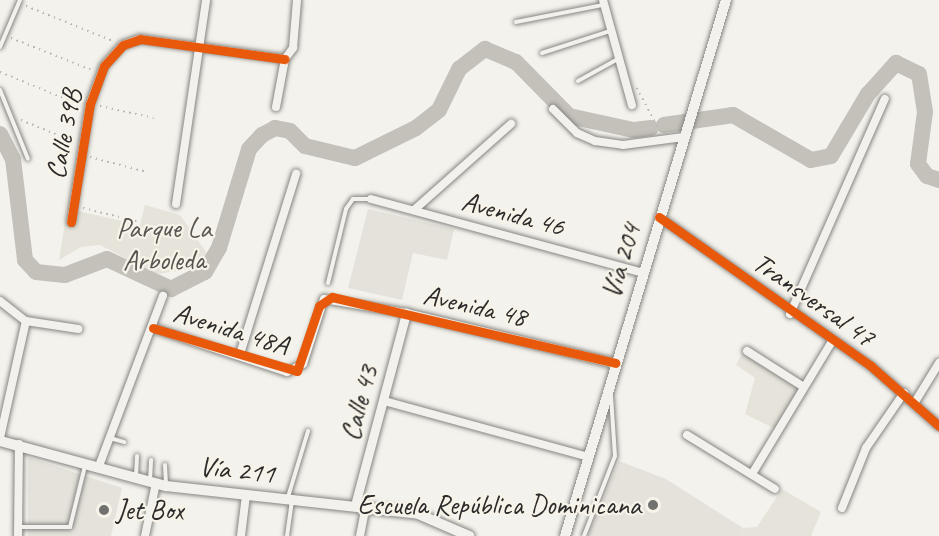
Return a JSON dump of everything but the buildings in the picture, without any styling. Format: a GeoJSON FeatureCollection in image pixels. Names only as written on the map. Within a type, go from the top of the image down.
{"type":"FeatureCollection","features":[{"type":"Feature","properties":{"kind":"main road","name":"Vía 204"},"geometry":{"type":"LineString","coordinates":[[565,536],[610,379],[726,0]]}},
{"type":"Feature","properties":{"kind":"main road","name":"Vía 211"},"geometry":{"type":"LineString","coordinates":[[0,440],[157,483],[246,497],[361,506],[418,514],[469,536]]}},
{"type":"Feature","properties":{"kind":"street"},"geometry":{"type":"LineString","coordinates":[[176,204],[203,49],[206,0]]}},
{"type":"Feature","properties":{"kind":"street"},"geometry":{"type":"LineString","coordinates":[[276,106],[285,59],[293,48],[297,0]]}},
{"type":"Feature","properties":{"kind":"street"},"geometry":{"type":"LineString","coordinates":[[603,3],[632,105]]}},
{"type":"Feature","properties":{"kind":"street","name":"Calle 39B"},"geometry":{"type":"LineString","coordinates":[[71,222],[86,104],[112,55],[140,39],[203,49]]}},
{"type":"Feature","properties":{"kind":"street"},"geometry":{"type":"LineString","coordinates":[[203,49],[285,59]]}},
{"type":"Feature","properties":{"kind":"street"},"geometry":{"type":"LineString","coordinates":[[790,314],[885,99]]}},
{"type":"Feature","properties":{"kind":"street"},"geometry":{"type":"LineString","coordinates":[[554,109],[577,133],[595,141],[667,142],[685,134]]}},
{"type":"Feature","properties":{"kind":"street"},"geometry":{"type":"LineString","coordinates":[[414,210],[511,124]]}},
{"type":"Feature","properties":{"kind":"street"},"geometry":{"type":"LineString","coordinates":[[240,354],[296,174]]}},
{"type":"Feature","properties":{"kind":"street","name":"Avenida 46"},"geometry":{"type":"LineString","coordinates":[[371,199],[643,273]]}},
{"type":"Feature","properties":{"kind":"street","name":"Transversal 47"},"geometry":{"type":"LineString","coordinates":[[659,217],[790,314],[904,393],[939,426]]}},
{"type":"Feature","properties":{"kind":"street"},"geometry":{"type":"LineString","coordinates":[[99,466],[153,328],[163,296]]}},
{"type":"Feature","properties":{"kind":"street","name":"Avenida 48"},"geometry":{"type":"LineString","coordinates":[[297,371],[324,299],[406,313],[615,363]]}},
{"type":"Feature","properties":{"kind":"street"},"geometry":{"type":"LineString","coordinates":[[0,301],[26,321],[78,329]]}},
{"type":"Feature","properties":{"kind":"street","name":"Calle 43"},"geometry":{"type":"LineString","coordinates":[[360,536],[361,506],[406,313]]}},
{"type":"Feature","properties":{"kind":"street"},"geometry":{"type":"LineString","coordinates":[[0,440],[26,321]]}},
{"type":"Feature","properties":{"kind":"street","name":"Avenida 48A"},"geometry":{"type":"LineString","coordinates":[[153,328],[297,371]]}},
{"type":"Feature","properties":{"kind":"street"},"geometry":{"type":"LineString","coordinates":[[752,474],[831,343]]}},
{"type":"Feature","properties":{"kind":"street"},"geometry":{"type":"LineString","coordinates":[[747,351],[804,387]]}},
{"type":"Feature","properties":{"kind":"street"},"geometry":{"type":"LineString","coordinates":[[915,402],[939,363]]}},
{"type":"Feature","properties":{"kind":"street"},"geometry":{"type":"LineString","coordinates":[[842,508],[866,448],[904,393]]}},
{"type":"Feature","properties":{"kind":"street"},"geometry":{"type":"LineString","coordinates":[[384,401],[589,457]]}},
{"type":"Feature","properties":{"kind":"street"},"geometry":{"type":"LineString","coordinates":[[687,435],[775,489]]}},
{"type":"Feature","properties":{"kind":"street"},"geometry":{"type":"LineString","coordinates":[[18,536],[19,444]]}},
{"type":"Feature","properties":{"kind":"street"},"geometry":{"type":"LineString","coordinates":[[145,536],[157,483]]}},
{"type":"Feature","properties":{"kind":"street"},"geometry":{"type":"LineString","coordinates":[[241,536],[246,497]]}},
{"type":"Feature","properties":{"kind":"lane"},"geometry":{"type":"LineString","coordinates":[[0,47],[19,1]]}},
{"type":"Feature","properties":{"kind":"lane"},"geometry":{"type":"LineString","coordinates":[[516,22],[603,3]]}},
{"type":"Feature","properties":{"kind":"lane"},"geometry":{"type":"LineString","coordinates":[[542,53],[610,31]]}},
{"type":"Feature","properties":{"kind":"lane"},"geometry":{"type":"LineString","coordinates":[[578,81],[618,59]]}},
{"type":"Feature","properties":{"kind":"lane"},"geometry":{"type":"LineString","coordinates":[[0,90],[28,159]]}},
{"type":"Feature","properties":{"kind":"lane"},"geometry":{"type":"LineString","coordinates":[[328,283],[346,209],[353,199],[371,199]]}},
{"type":"Feature","properties":{"kind":"lane"},"geometry":{"type":"LineString","coordinates":[[584,536],[615,456],[610,379]]}},
{"type":"Feature","properties":{"kind":"lane"},"geometry":{"type":"LineString","coordinates":[[287,536],[290,500],[308,431]]}},
{"type":"Feature","properties":{"kind":"lane"},"geometry":{"type":"LineString","coordinates":[[110,438],[124,442]]}},
{"type":"Feature","properties":{"kind":"lane"},"geometry":{"type":"LineString","coordinates":[[136,477],[137,456]]}},
{"type":"Feature","properties":{"kind":"lane"},"geometry":{"type":"LineString","coordinates":[[151,460],[157,483]]}},
{"type":"Feature","properties":{"kind":"lane"},"geometry":{"type":"LineString","coordinates":[[18,527],[70,527],[86,462]]}},
{"type":"Feature","properties":{"kind":"lane"},"geometry":{"type":"LineString","coordinates":[[157,483],[165,465]]}},
{"type":"Feature","properties":{"kind":"path"},"geometry":{"type":"LineString","coordinates":[[19,1],[114,41]]}},
{"type":"Feature","properties":{"kind":"path"},"geometry":{"type":"LineString","coordinates":[[5,35],[92,70]]}},
{"type":"Feature","properties":{"kind":"path"},"geometry":{"type":"LineString","coordinates":[[0,72],[86,104],[154,118]]}},
{"type":"Feature","properties":{"kind":"path"},"geometry":{"type":"LineString","coordinates":[[623,76],[634,82],[667,142]]}},
{"type":"Feature","properties":{"kind":"path"},"geometry":{"type":"LineString","coordinates":[[11,117],[76,142]]}},
{"type":"Feature","properties":{"kind":"path"},"geometry":{"type":"LineString","coordinates":[[80,155],[147,172]]}},
{"type":"Feature","properties":{"kind":"path"},"geometry":{"type":"LineString","coordinates":[[73,206],[136,221]]}},
{"type":"Feature","properties":{"kind":"shaded area"},"geometry":{"type":"Polygon","coordinates":[[[368,209],[454,229],[447,260],[413,253],[402,300],[348,288],[368,209]]]}},
{"type":"Feature","properties":{"kind":"shaded area"},"geometry":{"type":"Polygon","coordinates":[[[28,457],[122,488],[111,536],[28,536],[28,457]]]}},
{"type":"Feature","properties":{"kind":"shaded area","name":"Escuela República Dominicana"},"geometry":{"type":"Polygon","coordinates":[[[619,461],[666,479],[743,528],[738,536],[588,536],[619,461]]]}},
{"type":"Feature","properties":{"kind":"green space","name":"Parque La Arboleda"},"geometry":{"type":"Polygon","coordinates":[[[145,205],[180,215],[209,256],[190,269],[157,274],[100,245],[81,247],[59,260],[65,223],[75,224],[78,211],[140,225],[145,205]]]}},
{"type":"Feature","properties":{"kind":"green space"},"geometry":{"type":"Polygon","coordinates":[[[742,353],[799,389],[775,429],[745,414],[755,378],[736,365],[742,353]]]}},
{"type":"Feature","properties":{"kind":"green space"},"geometry":{"type":"Polygon","coordinates":[[[782,489],[821,512],[811,536],[738,536],[743,528],[757,527],[782,489]]]}},
{"type":"Feature","properties":{"kind":"waterway"},"geometry":{"type":"LineString","coordinates":[[0,134],[13,159],[25,260],[36,272],[65,275],[107,259],[171,289],[205,272],[219,248],[249,149],[262,135],[275,128],[290,131],[305,146],[355,158],[416,128],[439,110],[459,69],[485,49],[516,62],[569,116],[634,130],[651,128]]}},
{"type":"Feature","properties":{"kind":"waterway"},"geometry":{"type":"LineString","coordinates":[[664,125],[733,115],[811,160],[831,156],[868,94],[896,63],[919,74],[925,112],[918,164],[927,176],[939,180]]}},
{"type":"Feature","properties":{"kind":"cycle path"},"geometry":{"type":"LineString","coordinates":[[71,222],[90,104],[104,66],[123,45],[140,39],[285,59]]}},
{"type":"Feature","properties":{"kind":"cycle path"},"geometry":{"type":"LineString","coordinates":[[659,217],[871,366],[939,426]]}},
{"type":"Feature","properties":{"kind":"cycle path"},"geometry":{"type":"LineString","coordinates":[[153,328],[297,371],[319,306],[332,297],[615,363]]}},
{"type":"Feature","properties":{"kind":"place","name":"Escuela República Dominicana"},"geometry":{"type":"Point","coordinates":[653,505]}},
{"type":"Feature","properties":{"kind":"place","name":"Jet Box"},"geometry":{"type":"Point","coordinates":[104,510]}}]}
